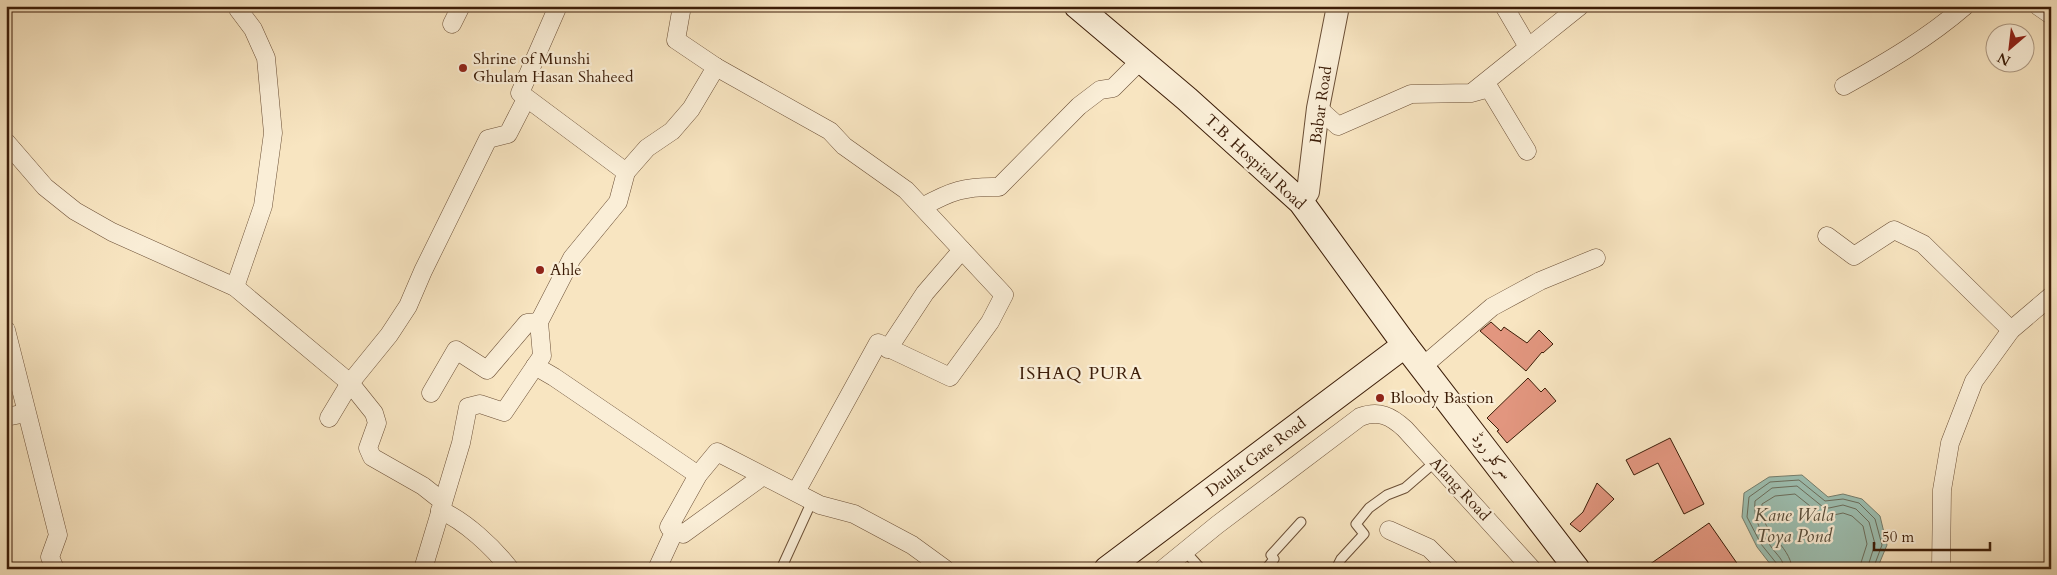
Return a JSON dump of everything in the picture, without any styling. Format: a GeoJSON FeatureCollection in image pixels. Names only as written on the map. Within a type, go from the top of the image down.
{"type":"FeatureCollection","features":[{"type":"Feature","properties":{"kind":"main road","name":"T.B. Hospital Road"},"geometry":{"type":"LineString","coordinates":[[1077,6],[1141,60],[1301,202],[1405,345]]}},
{"type":"Feature","properties":{"kind":"main road","name":"سرکلر روڈ"},"geometry":{"type":"LineString","coordinates":[[1405,345],[1577,569]]}},
{"type":"Feature","properties":{"kind":"main road","name":"Daulat Gate Road"},"geometry":{"type":"LineString","coordinates":[[1107,569],[1405,345]]}},
{"type":"Feature","properties":{"kind":"street"},"geometry":{"type":"LineString","coordinates":[[235,287],[263,206],[273,134],[266,58],[253,30],[238,10],[238,6]]}},
{"type":"Feature","properties":{"kind":"street"},"geometry":{"type":"LineString","coordinates":[[452,24],[461,6]]}},
{"type":"Feature","properties":{"kind":"street"},"geometry":{"type":"LineString","coordinates":[[558,6],[520,93],[626,172]]}},
{"type":"Feature","properties":{"kind":"street"},"geometry":{"type":"LineString","coordinates":[[682,6],[676,40],[716,67],[830,131],[844,146],[906,190],[1004,295],[993,317],[950,377],[878,343],[796,492]]}},
{"type":"Feature","properties":{"kind":"street","name":"Babar Road"},"geometry":{"type":"LineString","coordinates":[[1301,202],[1308,192],[1318,108],[1338,6]]}},
{"type":"Feature","properties":{"kind":"street"},"geometry":{"type":"LineString","coordinates":[[1504,6],[1528,47]]}},
{"type":"Feature","properties":{"kind":"street"},"geometry":{"type":"LineString","coordinates":[[1471,93],[1580,6]]}},
{"type":"Feature","properties":{"kind":"street"},"geometry":{"type":"LineString","coordinates":[[1844,86],[1896,56],[1943,25],[1965,6]]}},
{"type":"Feature","properties":{"kind":"street"},"geometry":{"type":"LineString","coordinates":[[2038,6],[2051,15]]}},
{"type":"Feature","properties":{"kind":"street"},"geometry":{"type":"LineString","coordinates":[[922,207],[948,193],[974,186],[999,187],[1079,106],[1100,90],[1113,88],[1141,60]]}},
{"type":"Feature","properties":{"kind":"street"},"geometry":{"type":"LineString","coordinates":[[423,569],[461,444],[468,407],[480,404],[504,412],[542,356],[539,322],[572,258],[618,202],[626,172],[647,148],[672,131],[691,109],[716,67]]}},
{"type":"Feature","properties":{"kind":"street"},"geometry":{"type":"LineString","coordinates":[[1318,108],[1338,126],[1411,94],[1471,93],[1489,88],[1527,151]]}},
{"type":"Feature","properties":{"kind":"street"},"geometry":{"type":"LineString","coordinates":[[329,418],[350,383],[389,335],[408,306],[423,271],[488,140],[508,134],[526,99]]}},
{"type":"Feature","properties":{"kind":"street"},"geometry":{"type":"LineString","coordinates":[[6,142],[45,187],[75,212],[112,232],[235,287],[350,383],[374,413],[377,424],[368,448],[372,457],[422,486],[441,506],[472,531],[510,569]]}},
{"type":"Feature","properties":{"kind":"street"},"geometry":{"type":"LineString","coordinates":[[1827,236],[1854,256],[1894,230],[1923,244],[2011,330]]}},
{"type":"Feature","properties":{"kind":"street"},"geometry":{"type":"LineString","coordinates":[[888,349],[926,293],[962,250]]}},
{"type":"Feature","properties":{"kind":"street"},"geometry":{"type":"LineString","coordinates":[[1422,367],[1492,307],[1540,281],[1596,258]]}},
{"type":"Feature","properties":{"kind":"street"},"geometry":{"type":"LineString","coordinates":[[1941,569],[1942,490],[1950,442],[1974,381],[2011,330],[2051,296]]}},
{"type":"Feature","properties":{"kind":"street"},"geometry":{"type":"LineString","coordinates":[[431,393],[456,350],[487,370],[527,323],[539,322]]}},
{"type":"Feature","properties":{"kind":"street"},"geometry":{"type":"LineString","coordinates":[[6,330],[58,535],[50,557],[55,569]]}},
{"type":"Feature","properties":{"kind":"street"},"geometry":{"type":"LineString","coordinates":[[535,366],[698,475]]}},
{"type":"Feature","properties":{"kind":"street"},"geometry":{"type":"LineString","coordinates":[[6,417],[26,413]]}},
{"type":"Feature","properties":{"kind":"street","name":"Alang Road"},"geometry":{"type":"LineString","coordinates":[[1185,550],[1360,417],[1370,413],[1383,414],[1394,419],[1405,429],[1532,569]]}},
{"type":"Feature","properties":{"kind":"street"},"geometry":{"type":"LineString","coordinates":[[763,476],[683,534],[668,527],[698,475],[717,452],[820,505],[854,514],[912,545],[945,569]]}},
{"type":"Feature","properties":{"kind":"street"},"geometry":{"type":"LineString","coordinates":[[657,569],[675,530]]}},
{"type":"Feature","properties":{"kind":"street"},"geometry":{"type":"LineString","coordinates":[[1389,530],[1429,548],[1450,569]]}},
{"type":"Feature","properties":{"kind":"street"},"geometry":{"type":"LineString","coordinates":[[1163,569],[1185,550]]}},
{"type":"Feature","properties":{"kind":"lane"},"geometry":{"type":"LineString","coordinates":[[1336,569],[1341,559],[1364,534],[1356,524],[1369,508],[1387,495],[1405,488],[1435,462]]}},
{"type":"Feature","properties":{"kind":"lane"},"geometry":{"type":"LineString","coordinates":[[781,569],[812,501]]}},
{"type":"Feature","properties":{"kind":"lane"},"geometry":{"type":"LineString","coordinates":[[1266,569],[1274,559],[1271,555],[1301,522]]}},
{"type":"Feature","properties":{"kind":"lane"},"geometry":{"type":"LineString","coordinates":[[1185,550],[1201,569]]}},
{"type":"Feature","properties":{"kind":"water","name":"Kane Wala Toya Pond"},"geometry":{"type":"Polygon","coordinates":[[[1802,475],[1828,497],[1843,494],[1862,499],[1880,516],[1887,545],[1877,569],[1774,569],[1757,547],[1742,517],[1744,493],[1769,477],[1802,475]]]}},
{"type":"Feature","properties":{"kind":"building"},"geometry":{"type":"Polygon","coordinates":[[[1491,322],[1501,331],[1504,327],[1527,343],[1539,330],[1553,344],[1542,352],[1526,371],[1480,331],[1491,322]]]}},
{"type":"Feature","properties":{"kind":"building"},"geometry":{"type":"Polygon","coordinates":[[[1528,378],[1541,392],[1545,388],[1556,401],[1507,443],[1497,431],[1499,430],[1487,418],[1528,378]]]}},
{"type":"Feature","properties":{"kind":"building"},"geometry":{"type":"Polygon","coordinates":[[[1670,438],[1704,504],[1684,514],[1658,463],[1634,475],[1626,460],[1670,438]]]}},
{"type":"Feature","properties":{"kind":"building"},"geometry":{"type":"Polygon","coordinates":[[[1597,483],[1614,499],[1580,532],[1570,524],[1583,512],[1597,483]]]}},
{"type":"Feature","properties":{"kind":"building"},"geometry":{"type":"Polygon","coordinates":[[[1709,523],[1741,569],[1643,569],[1709,523]]]}},
{"type":"Feature","properties":{"kind":"place","name":"Shrine of Munshi Ghulam Hasan Shaheed"},"geometry":{"type":"Point","coordinates":[463,68]}},
{"type":"Feature","properties":{"kind":"place","name":"Ahle"},"geometry":{"type":"Point","coordinates":[540,270]}},
{"type":"Feature","properties":{"kind":"place","name":"Bloody Bastion"},"geometry":{"type":"Point","coordinates":[1380,398]}},
{"type":"Feature","properties":{"kind":"district","name":"ISHAQ PURA"},"geometry":{"type":"Point","coordinates":[1081,373]}}]}
